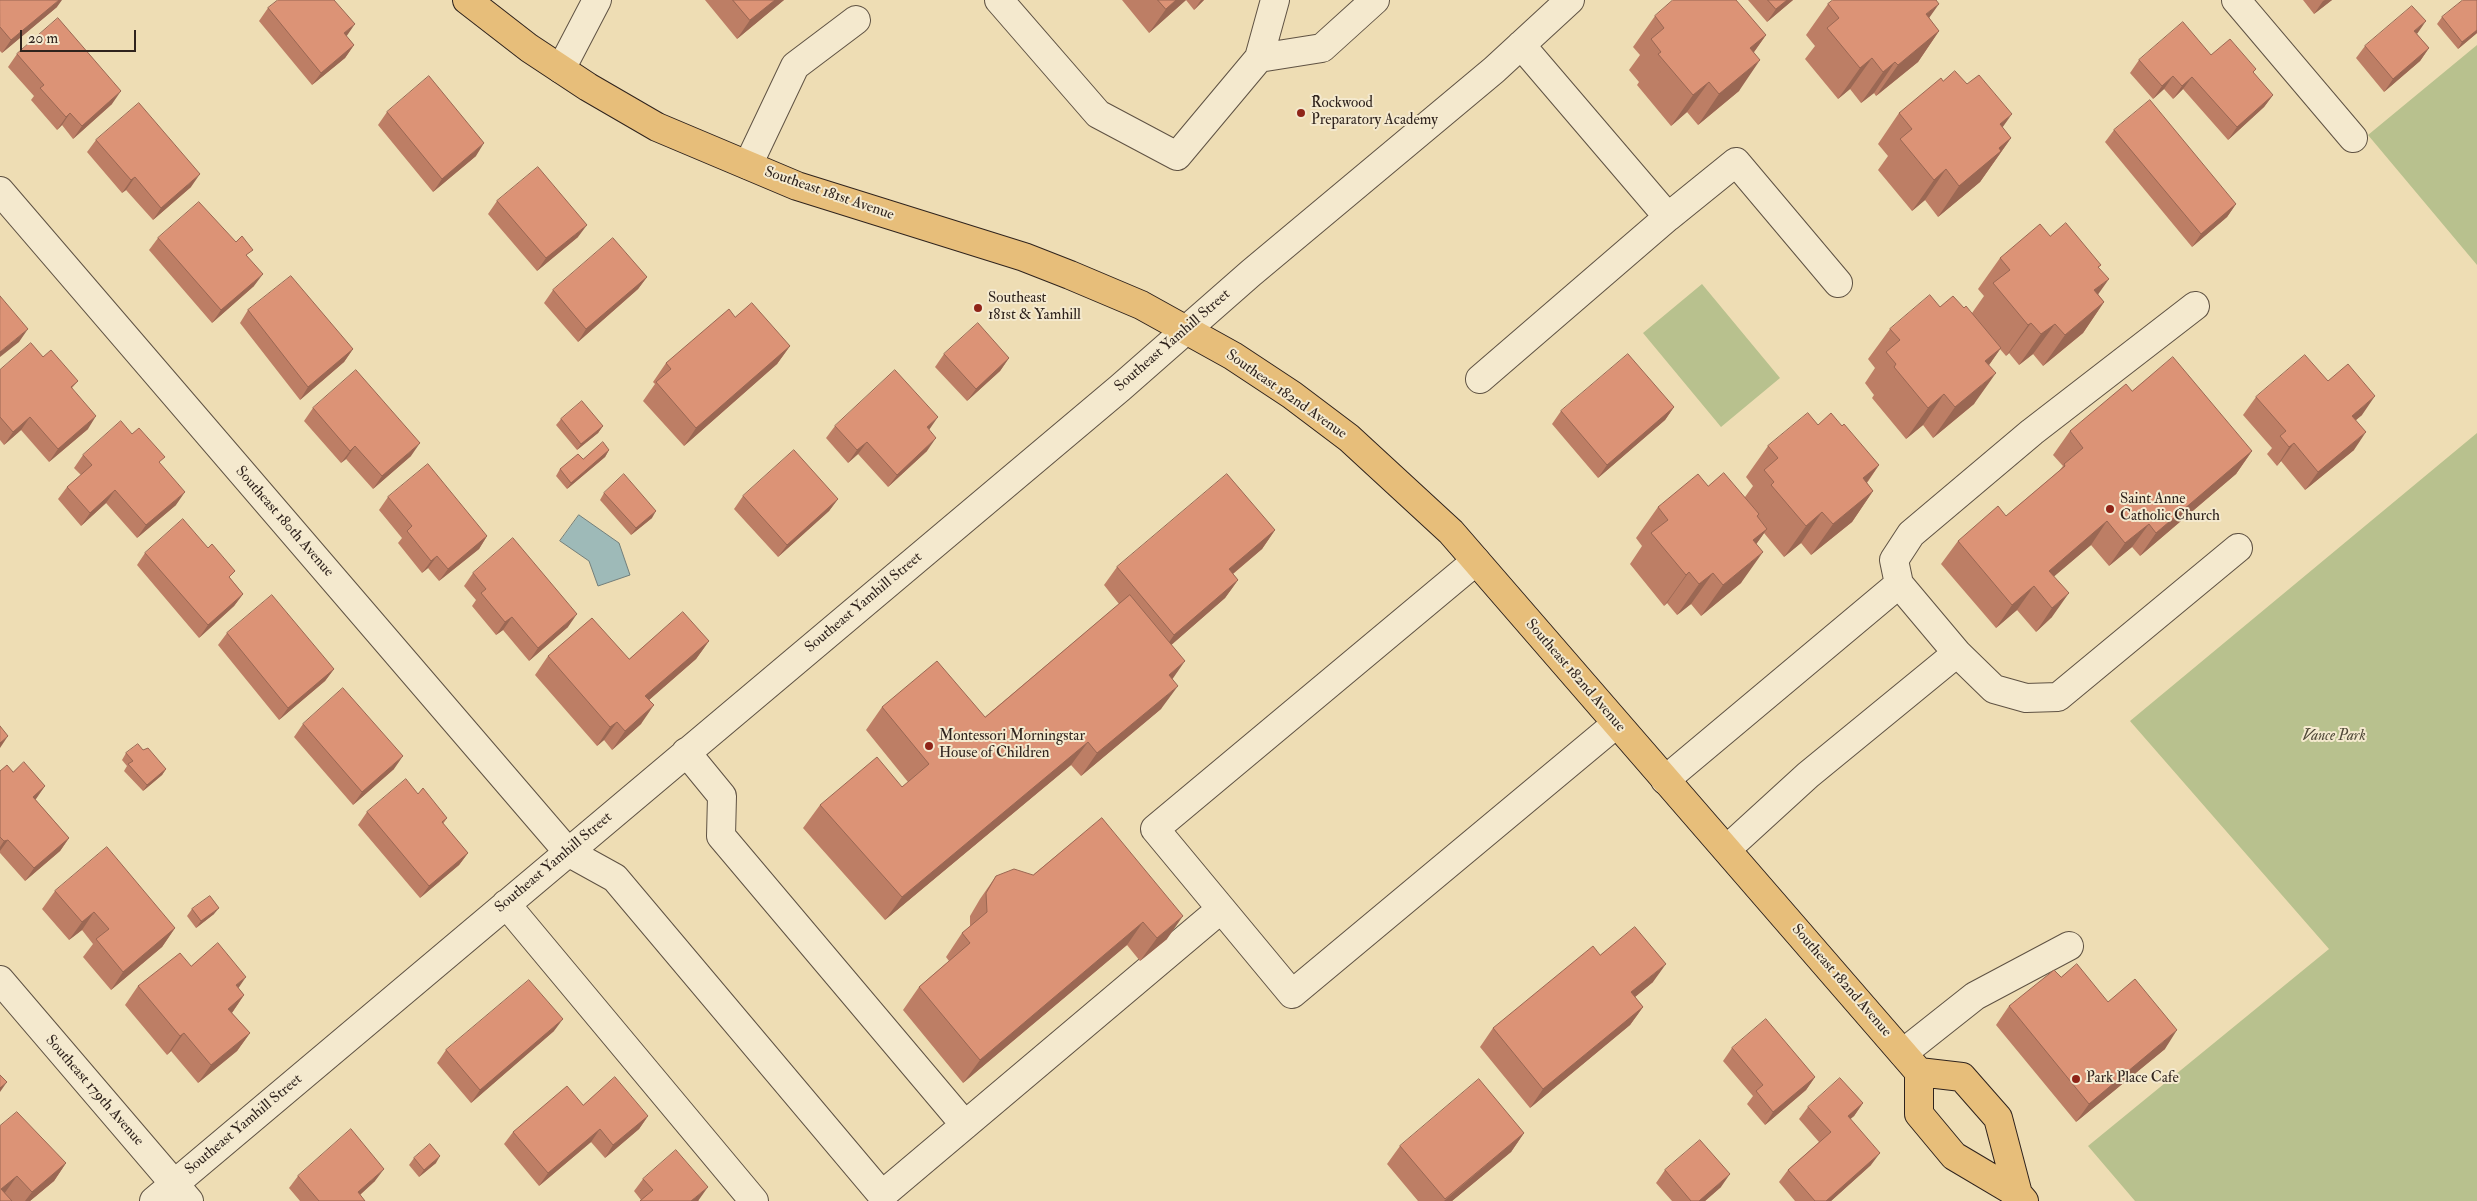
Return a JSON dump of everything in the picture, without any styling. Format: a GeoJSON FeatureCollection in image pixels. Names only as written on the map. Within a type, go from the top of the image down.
{"type":"FeatureCollection","features":[{"type":"Feature","properties":{"kind":"main road","name":"Southeast 181st Avenue"},"geometry":{"type":"LineString","coordinates":[[467,0],[561,69],[657,127],[797,186],[1024,257],[1141,305],[1186,330]]}},
{"type":"Feature","properties":{"kind":"main road","name":"Southeast 182nd Avenue"},"geometry":{"type":"LineString","coordinates":[[1186,330],[1233,356],[1349,438],[1406,488],[1450,532],[1911,1062]]}},
{"type":"Feature","properties":{"kind":"main road"},"geometry":{"type":"LineString","coordinates":[[1911,1062],[1962,1078],[1998,1118],[2017,1199],[1954,1156],[1919,1114],[1911,1062]]}},
{"type":"Feature","properties":{"kind":"street"},"geometry":{"type":"LineString","coordinates":[[561,69],[597,0]]}},
{"type":"Feature","properties":{"kind":"street"},"geometry":{"type":"LineString","coordinates":[[999,0],[1098,114],[1177,156],[1259,58],[1275,0]]}},
{"type":"Feature","properties":{"kind":"street"},"geometry":{"type":"LineString","coordinates":[[1259,58],[1322,48],[1376,0]]}},
{"type":"Feature","properties":{"kind":"street","name":"Southeast Yamhill Street"},"geometry":{"type":"LineString","coordinates":[[172,1195],[506,904],[1186,330],[1259,266],[1494,70],[1570,0]]}},
{"type":"Feature","properties":{"kind":"street"},"geometry":{"type":"LineString","coordinates":[[2236,0],[2353,138]]}},
{"type":"Feature","properties":{"kind":"street"},"geometry":{"type":"LineString","coordinates":[[748,165],[795,66],[856,20]]}},
{"type":"Feature","properties":{"kind":"street"},"geometry":{"type":"LineString","coordinates":[[1521,45],[1668,217]]}},
{"type":"Feature","properties":{"kind":"street"},"geometry":{"type":"LineString","coordinates":[[1480,379],[1668,217],[1736,162],[1838,283]]}},
{"type":"Feature","properties":{"kind":"street","name":"Southeast 180th Avenue"},"geometry":{"type":"LineString","coordinates":[[0,191],[568,852]]}},
{"type":"Feature","properties":{"kind":"street"},"geometry":{"type":"LineString","coordinates":[[2195,306],[2032,432],[1911,534],[1894,560],[1899,584],[1957,653],[1994,689],[2026,698],[2058,697],[2238,548]]}},
{"type":"Feature","properties":{"kind":"street"},"geometry":{"type":"LineString","coordinates":[[1476,561],[1154,829],[1292,994],[1616,724]]}},
{"type":"Feature","properties":{"kind":"street"},"geometry":{"type":"LineString","coordinates":[[1665,780],[1899,584]]}},
{"type":"Feature","properties":{"kind":"street"},"geometry":{"type":"LineString","coordinates":[[1727,849],[1808,775],[1957,653]]}},
{"type":"Feature","properties":{"kind":"street"},"geometry":{"type":"LineString","coordinates":[[686,752],[722,796],[721,836],[965,1125]]}},
{"type":"Feature","properties":{"kind":"street"},"geometry":{"type":"LineString","coordinates":[[568,852],[615,878],[882,1195],[1221,909]]}},
{"type":"Feature","properties":{"kind":"street"},"geometry":{"type":"LineString","coordinates":[[506,904],[754,1201]]}},
{"type":"Feature","properties":{"kind":"street"},"geometry":{"type":"LineString","coordinates":[[1911,1062],[1975,996],[2069,946]]}},
{"type":"Feature","properties":{"kind":"street","name":"Southeast 179th Avenue"},"geometry":{"type":"LineString","coordinates":[[0,980],[172,1195]]}},
{"type":"Feature","properties":{"kind":"green space"},"geometry":{"type":"Polygon","coordinates":[[[2477,45],[2477,265],[2368,135],[2477,45]]]}},
{"type":"Feature","properties":{"kind":"green space"},"geometry":{"type":"Polygon","coordinates":[[[1702,284],[1780,378],[1721,427],[1643,333],[1702,284]]]}},
{"type":"Feature","properties":{"kind":"green space","name":"Vance Park"},"geometry":{"type":"Polygon","coordinates":[[[2477,433],[2477,1201],[2135,1201],[2088,1146],[2329,949],[2130,721],[2477,433]]]}},
{"type":"Feature","properties":{"kind":"water"},"geometry":{"type":"Polygon","coordinates":[[[579,515],[619,543],[630,575],[598,586],[589,561],[560,541],[579,515]]]}},
{"type":"Feature","properties":{"kind":"building"},"geometry":{"type":"Polygon","coordinates":[[[0,0],[59,0],[11,40],[0,27],[0,0]]]}},
{"type":"Feature","properties":{"kind":"building"},"geometry":{"type":"Polygon","coordinates":[[[278,0],[334,0],[355,24],[344,33],[354,45],[321,73],[268,8],[278,0]]]}},
{"type":"Feature","properties":{"kind":"building"},"geometry":{"type":"Polygon","coordinates":[[[733,0],[775,0],[750,20],[733,0]]]}},
{"type":"Feature","properties":{"kind":"building"},"geometry":{"type":"Polygon","coordinates":[[[1158,0],[1176,0],[1166,9],[1158,0]]]}},
{"type":"Feature","properties":{"kind":"building"},"geometry":{"type":"Polygon","coordinates":[[[1673,0],[1736,0],[1766,35],[1750,48],[1760,60],[1719,94],[1709,82],[1693,95],[1658,54],[1661,52],[1651,39],[1664,28],[1655,16],[1673,0]]]}},
{"type":"Feature","properties":{"kind":"building"},"geometry":{"type":"Polygon","coordinates":[[[1768,0],[1787,0],[1776,9],[1768,0]]]}},
{"type":"Feature","properties":{"kind":"building"},"geometry":{"type":"Polygon","coordinates":[[[1833,0],[1936,0],[1939,4],[1926,14],[1939,31],[1898,65],[1895,62],[1883,72],[1872,58],[1860,68],[1827,28],[1839,18],[1828,4],[1833,0]]]}},
{"type":"Feature","properties":{"kind":"building"},"geometry":{"type":"Polygon","coordinates":[[[2463,0],[2477,0],[2477,30],[2462,42],[2442,17],[2463,0]]]}},
{"type":"Feature","properties":{"kind":"building"},"geometry":{"type":"Polygon","coordinates":[[[2412,6],[2426,21],[2414,31],[2429,48],[2393,79],[2365,46],[2412,6]]]}},
{"type":"Feature","properties":{"kind":"building"},"geometry":{"type":"Polygon","coordinates":[[[58,18],[121,91],[82,126],[70,113],[66,117],[40,88],[44,85],[17,54],[58,18]]]}},
{"type":"Feature","properties":{"kind":"building"},"geometry":{"type":"Polygon","coordinates":[[[2183,22],[2211,55],[2230,39],[2256,69],[2253,72],[2273,95],[2237,127],[2192,77],[2182,86],[2173,76],[2162,86],[2139,60],[2183,22]]]}},
{"type":"Feature","properties":{"kind":"building"},"geometry":{"type":"Polygon","coordinates":[[[1955,71],[1967,84],[1979,75],[2012,114],[2000,124],[2011,138],[1999,148],[2001,151],[1959,186],[1946,169],[1934,180],[1900,139],[1912,129],[1899,113],[1941,78],[1943,81],[1955,71]]]}},
{"type":"Feature","properties":{"kind":"building"},"geometry":{"type":"Polygon","coordinates":[[[429,76],[484,143],[442,179],[387,112],[429,76]]]}},
{"type":"Feature","properties":{"kind":"building"},"geometry":{"type":"Polygon","coordinates":[[[2150,100],[2236,204],[2201,234],[2114,130],[2150,100]]]}},
{"type":"Feature","properties":{"kind":"building"},"geometry":{"type":"Polygon","coordinates":[[[139,103],[200,174],[161,208],[135,177],[131,180],[96,140],[139,103]]]}},
{"type":"Feature","properties":{"kind":"building"},"geometry":{"type":"Polygon","coordinates":[[[538,167],[587,225],[546,258],[497,201],[538,167]]]}},
{"type":"Feature","properties":{"kind":"building"},"geometry":{"type":"Polygon","coordinates":[[[199,202],[236,242],[242,236],[253,250],[246,255],[263,274],[221,310],[158,238],[199,202]]]}},
{"type":"Feature","properties":{"kind":"building"},"geometry":{"type":"Polygon","coordinates":[[[2066,223],[2101,265],[2098,267],[2109,279],[2094,290],[2104,302],[2065,335],[2055,324],[2041,334],[2031,323],[2028,325],[1993,283],[2010,270],[2000,258],[2040,224],[2050,236],[2066,223]]]}},
{"type":"Feature","properties":{"kind":"building"},"geometry":{"type":"Polygon","coordinates":[[[613,238],[647,277],[586,329],[553,290],[613,238]]]}},
{"type":"Feature","properties":{"kind":"building"},"geometry":{"type":"Polygon","coordinates":[[[291,276],[353,349],[308,387],[248,310],[291,276]]]}},
{"type":"Feature","properties":{"kind":"building"},"geometry":{"type":"Polygon","coordinates":[[[1930,295],[1940,307],[1953,296],[1964,308],[1966,306],[2001,348],[1985,361],[1996,373],[1955,407],[1944,394],[1928,408],[1894,367],[1896,364],[1886,352],[1900,340],[1890,329],[1930,295]]]}},
{"type":"Feature","properties":{"kind":"building"},"geometry":{"type":"Polygon","coordinates":[[[0,296],[28,329],[0,352],[0,296]]]}},
{"type":"Feature","properties":{"kind":"building"},"geometry":{"type":"Polygon","coordinates":[[[752,303],[790,346],[696,428],[656,382],[671,369],[666,363],[729,309],[735,317],[752,303]]]}},
{"type":"Feature","properties":{"kind":"building"},"geometry":{"type":"Polygon","coordinates":[[[978,323],[1009,358],[976,389],[944,354],[978,323]]]}},
{"type":"Feature","properties":{"kind":"building"},"geometry":{"type":"Polygon","coordinates":[[[31,343],[43,357],[51,350],[78,381],[71,387],[96,416],[58,449],[30,417],[13,432],[0,417],[0,370],[31,343]]]}},
{"type":"Feature","properties":{"kind":"building"},"geometry":{"type":"Polygon","coordinates":[[[1628,354],[1674,407],[1607,465],[1561,411],[1628,354]]]}},
{"type":"Feature","properties":{"kind":"building"},"geometry":{"type":"Polygon","coordinates":[[[2305,355],[2328,381],[2348,364],[2375,396],[2352,416],[2366,432],[2318,472],[2294,443],[2289,447],[2280,436],[2286,431],[2256,397],[2305,355]]]}},
{"type":"Feature","properties":{"kind":"building","name":"Saint Anne Catholic Church"},"geometry":{"type":"Polygon","coordinates":[[[2173,357],[2252,451],[2156,533],[2149,524],[2125,543],[2107,521],[2049,571],[2069,593],[2052,608],[2034,586],[2012,605],[1958,541],[1998,506],[2006,516],[2065,466],[2064,464],[2083,448],[2070,431],[2126,384],[2132,391],[2173,357]]]}},
{"type":"Feature","properties":{"kind":"building"},"geometry":{"type":"Polygon","coordinates":[[[356,370],[420,443],[382,476],[355,446],[350,451],[313,408],[356,370]]]}},
{"type":"Feature","properties":{"kind":"building"},"geometry":{"type":"Polygon","coordinates":[[[895,370],[938,417],[927,427],[936,438],[897,475],[867,442],[857,450],[835,426],[895,370]]]}},
{"type":"Feature","properties":{"kind":"building"},"geometry":{"type":"Polygon","coordinates":[[[582,401],[603,426],[581,444],[561,419],[582,401]]]}},
{"type":"Feature","properties":{"kind":"building"},"geometry":{"type":"Polygon","coordinates":[[[1808,413],[1818,425],[1831,413],[1842,426],[1844,424],[1879,465],[1863,478],[1873,491],[1833,524],[1822,512],[1806,526],[1771,485],[1774,482],[1764,470],[1778,458],[1768,446],[1808,413]]]}},
{"type":"Feature","properties":{"kind":"building"},"geometry":{"type":"Polygon","coordinates":[[[121,421],[132,434],[139,428],[165,457],[159,462],[185,492],[146,525],[115,490],[90,513],[67,487],[92,465],[83,455],[121,421]]]}},
{"type":"Feature","properties":{"kind":"building"},"geometry":{"type":"Polygon","coordinates":[[[603,442],[609,450],[571,483],[560,469],[578,454],[583,459],[603,442]]]}},
{"type":"Feature","properties":{"kind":"building"},"geometry":{"type":"Polygon","coordinates":[[[794,450],[838,499],[787,545],[743,496],[794,450]]]}},
{"type":"Feature","properties":{"kind":"building"},"geometry":{"type":"Polygon","coordinates":[[[428,464],[487,536],[448,569],[437,556],[431,561],[407,531],[412,526],[388,497],[428,464]]]}},
{"type":"Feature","properties":{"kind":"building"},"geometry":{"type":"Polygon","coordinates":[[[1724,473],[1759,514],[1757,516],[1767,529],[1753,540],[1763,552],[1723,585],[1713,573],[1699,584],[1689,572],[1686,575],[1651,533],[1668,520],[1658,507],[1698,474],[1708,486],[1724,473]]]}},
{"type":"Feature","properties":{"kind":"building"},"geometry":{"type":"Polygon","coordinates":[[[624,474],[656,511],[636,528],[604,493],[624,474]]]}},
{"type":"Feature","properties":{"kind":"building"},"geometry":{"type":"Polygon","coordinates":[[[1227,474],[1275,530],[1229,569],[1238,580],[1174,635],[1117,567],[1227,474]]]}},
{"type":"Feature","properties":{"kind":"building"},"geometry":{"type":"Polygon","coordinates":[[[183,519],[208,548],[212,544],[235,571],[229,577],[243,594],[208,625],[145,553],[183,519]]]}},
{"type":"Feature","properties":{"kind":"building"},"geometry":{"type":"Polygon","coordinates":[[[513,538],[577,614],[538,648],[512,617],[505,622],[481,593],[486,589],[473,573],[513,538]]]}},
{"type":"Feature","properties":{"kind":"building"},"geometry":{"type":"Polygon","coordinates":[[[272,595],[334,669],[288,708],[227,633],[272,595]]]}},
{"type":"Feature","properties":{"kind":"building"},"geometry":{"type":"Polygon","coordinates":[[[1130,595],[1185,661],[1169,675],[1178,686],[1097,753],[1088,742],[902,897],[820,805],[877,757],[902,787],[929,764],[882,707],[937,661],[985,717],[1130,595]]]}},
{"type":"Feature","properties":{"kind":"building"},"geometry":{"type":"Polygon","coordinates":[[[683,612],[709,641],[645,696],[654,705],[625,731],[617,722],[610,727],[548,656],[592,618],[629,659],[683,612]]]}},
{"type":"Feature","properties":{"kind":"building"},"geometry":{"type":"Polygon","coordinates":[[[343,688],[403,756],[362,792],[303,724],[343,688]]]}},
{"type":"Feature","properties":{"kind":"building"},"geometry":{"type":"Polygon","coordinates":[[[0,726],[8,736],[0,743],[0,726]]]}},
{"type":"Feature","properties":{"kind":"building"},"geometry":{"type":"Polygon","coordinates":[[[138,744],[143,750],[148,748],[166,769],[147,785],[128,764],[133,761],[126,753],[138,744]]]}},
{"type":"Feature","properties":{"kind":"building"},"geometry":{"type":"Polygon","coordinates":[[[24,762],[45,786],[33,797],[69,838],[34,868],[8,840],[4,841],[0,837],[0,771],[7,765],[13,772],[24,762]]]}},
{"type":"Feature","properties":{"kind":"building"},"geometry":{"type":"Polygon","coordinates":[[[406,779],[418,794],[423,788],[447,818],[442,822],[468,853],[429,886],[367,812],[406,779]]]}},
{"type":"Feature","properties":{"kind":"building"},"geometry":{"type":"Polygon","coordinates":[[[1102,818],[1183,916],[1157,938],[1143,922],[980,1060],[919,987],[970,943],[962,933],[987,912],[986,893],[996,876],[1014,869],[1033,875],[1102,818]]]}},
{"type":"Feature","properties":{"kind":"building"},"geometry":{"type":"Polygon","coordinates":[[[107,847],[175,928],[123,972],[96,939],[109,929],[94,912],[82,922],[55,891],[107,847]]]}},
{"type":"Feature","properties":{"kind":"building"},"geometry":{"type":"Polygon","coordinates":[[[210,896],[219,908],[201,921],[192,909],[210,896]]]}},
{"type":"Feature","properties":{"kind":"building"},"geometry":{"type":"Polygon","coordinates":[[[1635,927],[1666,964],[1631,992],[1643,1007],[1543,1089],[1493,1028],[1593,946],[1600,955],[1635,927]]]}},
{"type":"Feature","properties":{"kind":"building"},"geometry":{"type":"Polygon","coordinates":[[[218,943],[246,977],[236,985],[244,995],[228,1009],[250,1033],[211,1065],[184,1033],[180,1036],[138,986],[180,953],[191,966],[218,943]]]}},
{"type":"Feature","properties":{"kind":"building"},"geometry":{"type":"Polygon","coordinates":[[[2077,964],[2108,1002],[2135,979],[2177,1030],[2089,1104],[2009,1006],[2054,970],[2061,977],[2077,964]]]}},
{"type":"Feature","properties":{"kind":"building"},"geometry":{"type":"Polygon","coordinates":[[[529,980],[563,1019],[480,1090],[446,1050],[529,980]]]}},
{"type":"Feature","properties":{"kind":"building"},"geometry":{"type":"Polygon","coordinates":[[[1766,1019],[1815,1077],[1773,1112],[1756,1091],[1763,1085],[1732,1048],[1766,1019]]]}},
{"type":"Feature","properties":{"kind":"building"},"geometry":{"type":"Polygon","coordinates":[[[0,1075],[7,1082],[0,1088],[0,1075]]]}},
{"type":"Feature","properties":{"kind":"building"},"geometry":{"type":"Polygon","coordinates":[[[615,1077],[648,1116],[613,1145],[600,1129],[548,1173],[513,1132],[567,1086],[583,1105],[615,1077]]]}},
{"type":"Feature","properties":{"kind":"building"},"geometry":{"type":"Polygon","coordinates":[[[1840,1078],[1863,1103],[1848,1116],[1880,1153],[1826,1201],[1815,1201],[1788,1170],[1831,1132],[1808,1107],[1840,1078]]]}},
{"type":"Feature","properties":{"kind":"building"},"geometry":{"type":"Polygon","coordinates":[[[1479,1079],[1524,1133],[1445,1199],[1400,1146],[1479,1079]]]}},
{"type":"Feature","properties":{"kind":"building"},"geometry":{"type":"Polygon","coordinates":[[[17,1112],[66,1163],[32,1192],[17,1176],[1,1189],[12,1201],[0,1201],[0,1126],[17,1112]]]}},
{"type":"Feature","properties":{"kind":"building"},"geometry":{"type":"Polygon","coordinates":[[[351,1129],[384,1169],[358,1192],[365,1201],[319,1201],[298,1176],[351,1129]]]}},
{"type":"Feature","properties":{"kind":"building"},"geometry":{"type":"Polygon","coordinates":[[[1700,1140],[1730,1174],[1699,1201],[1691,1201],[1665,1170],[1700,1140]]]}},
{"type":"Feature","properties":{"kind":"building"},"geometry":{"type":"Polygon","coordinates":[[[430,1144],[440,1156],[424,1170],[414,1158],[430,1144]]]}},
{"type":"Feature","properties":{"kind":"building"},"geometry":{"type":"Polygon","coordinates":[[[676,1150],[708,1187],[691,1201],[640,1201],[653,1190],[643,1179],[676,1150]]]}},
{"type":"Feature","properties":{"kind":"place","name":"Rockwood Preparatory Academy"},"geometry":{"type":"Point","coordinates":[1301,113]}},
{"type":"Feature","properties":{"kind":"place","name":"Southeast 181st & Yamhill"},"geometry":{"type":"Point","coordinates":[978,308]}},
{"type":"Feature","properties":{"kind":"place","name":"Saint Anne Catholic Church"},"geometry":{"type":"Point","coordinates":[2110,509]}},
{"type":"Feature","properties":{"kind":"place","name":"Montessori Morningstar House of Children"},"geometry":{"type":"Point","coordinates":[929,746]}},
{"type":"Feature","properties":{"kind":"place","name":"Park Place Cafe"},"geometry":{"type":"Point","coordinates":[2076,1079]}}]}
